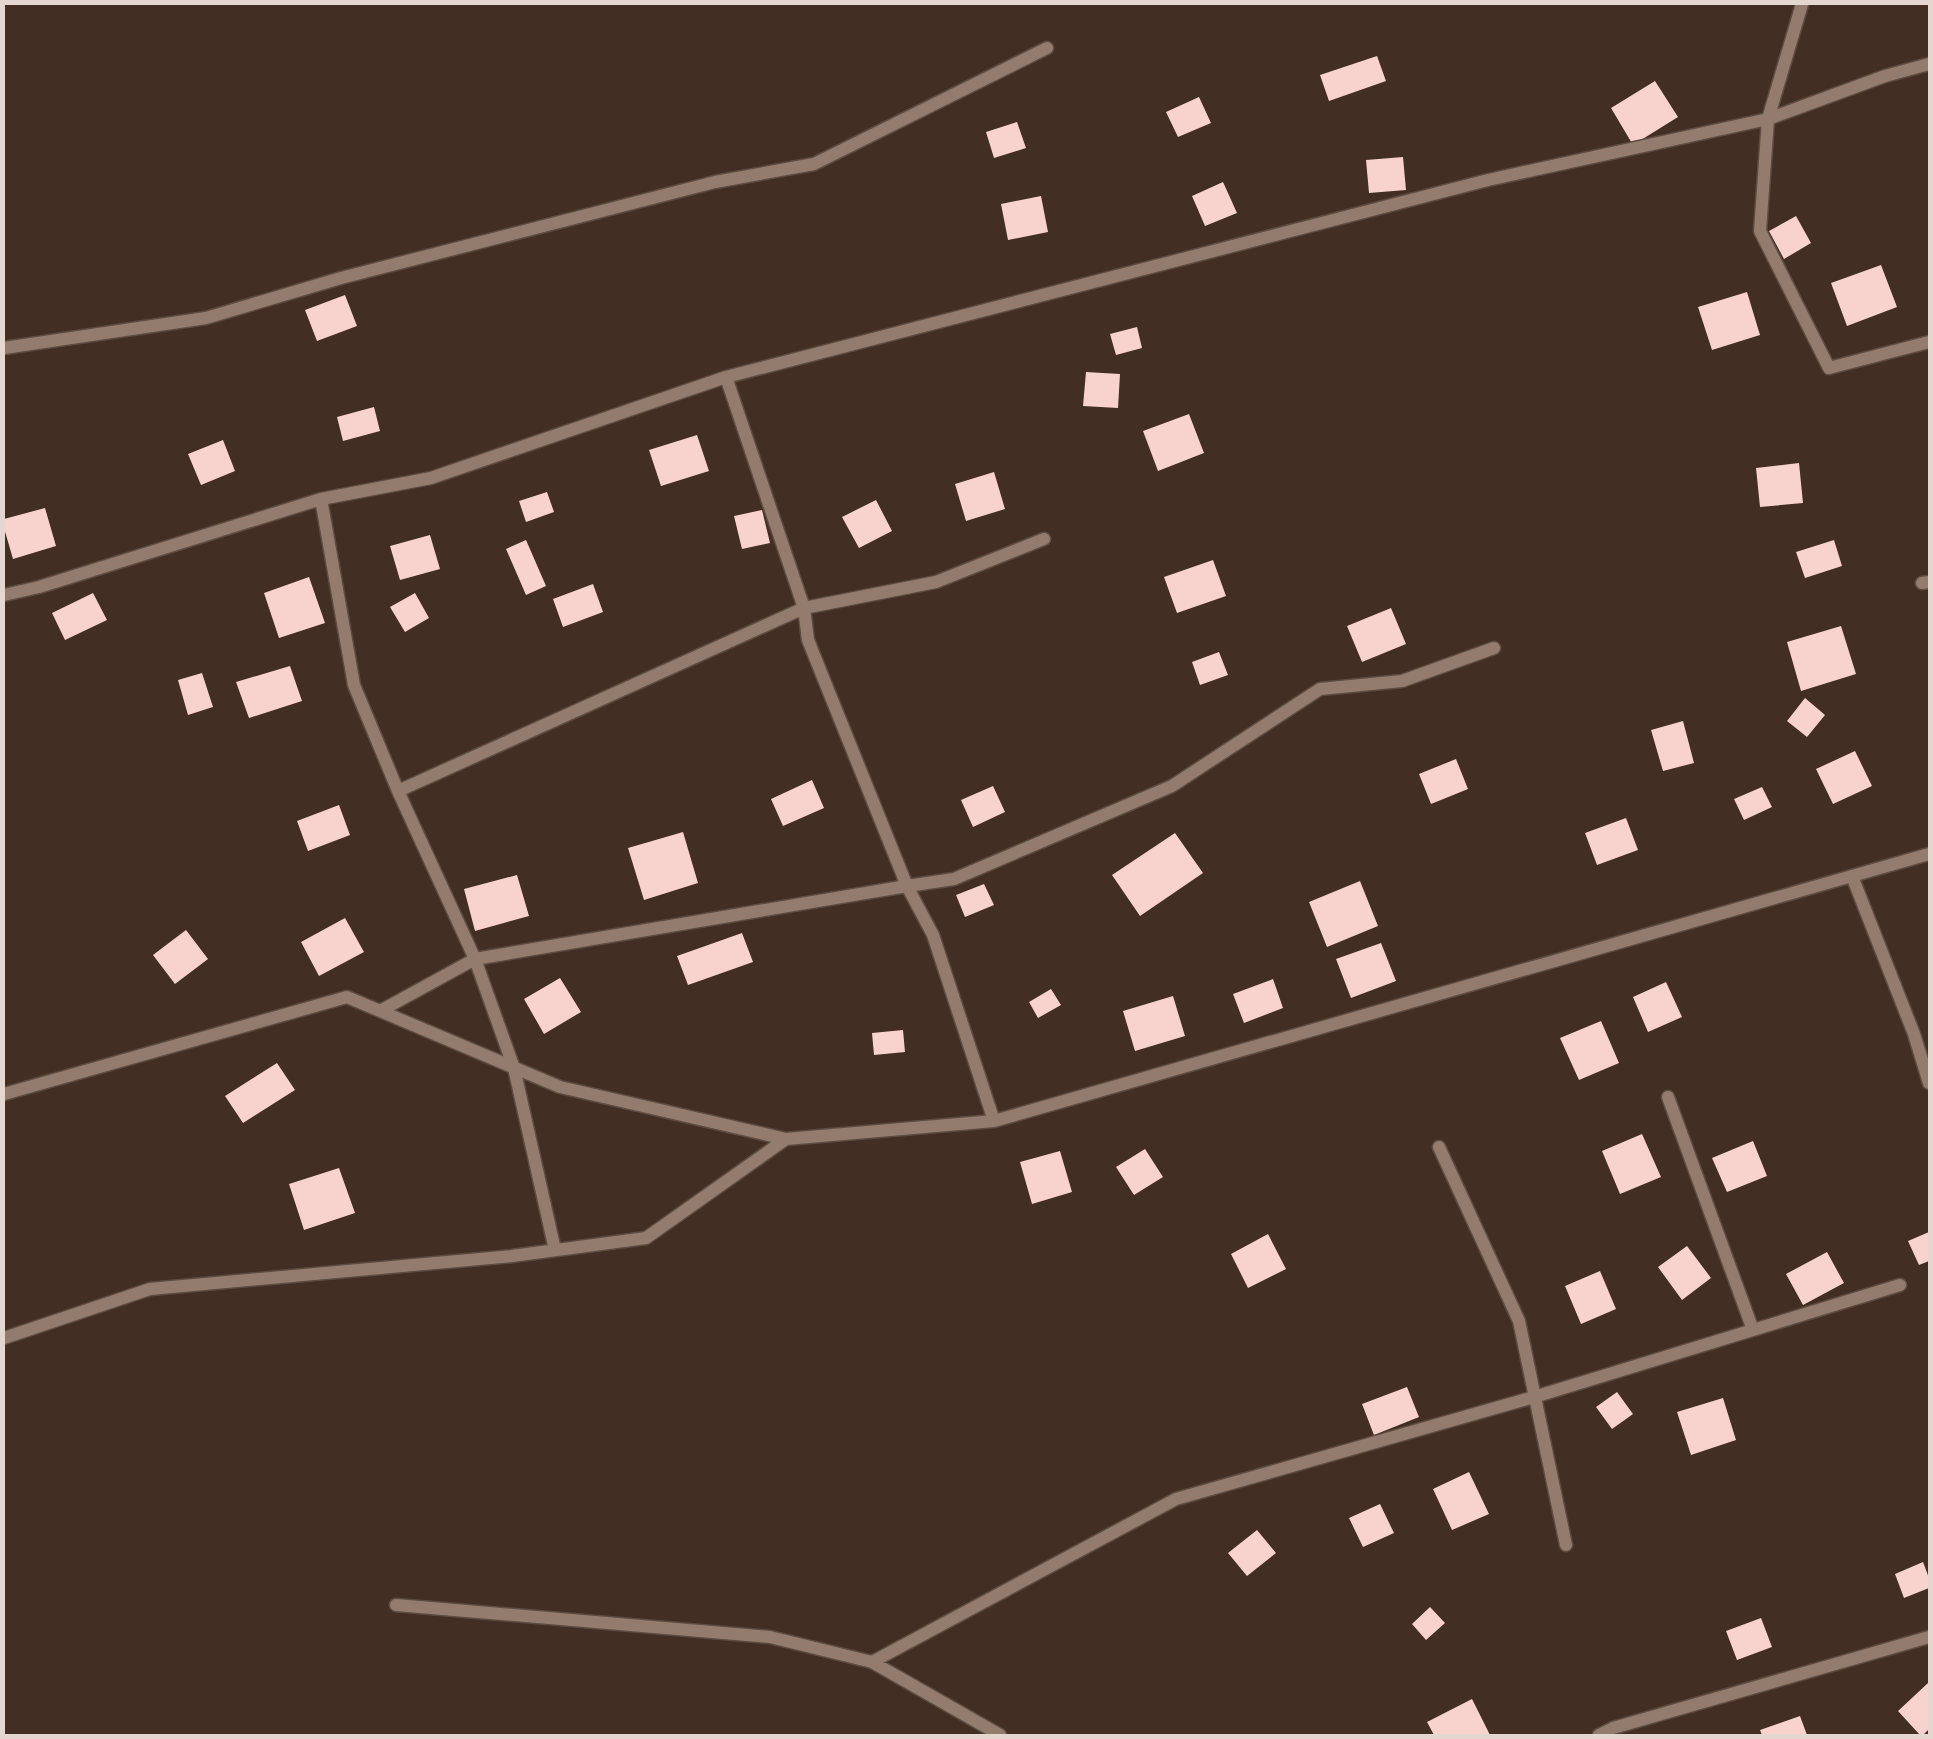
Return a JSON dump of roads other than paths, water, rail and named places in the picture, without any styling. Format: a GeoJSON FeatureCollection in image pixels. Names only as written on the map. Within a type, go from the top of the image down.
{"type":"FeatureCollection","features":[{"type":"Feature","properties":{"kind":"street"},"geometry":{"type":"LineString","coordinates":[[1802,4],[1768,119],[1760,231],[1829,368],[1929,342]]}},
{"type":"Feature","properties":{"kind":"street"},"geometry":{"type":"LineString","coordinates":[[4,348],[206,318],[341,278],[696,187],[814,164],[1047,48]]}},
{"type":"Feature","properties":{"kind":"street"},"geometry":{"type":"LineString","coordinates":[[4,595],[39,587],[321,499],[431,478],[726,377],[1488,180],[1768,119],[1885,76],[1929,64]]}},
{"type":"Feature","properties":{"kind":"street"},"geometry":{"type":"LineString","coordinates":[[726,377],[804,608],[808,640],[907,886],[933,935],[994,1121]]}},
{"type":"Feature","properties":{"kind":"street"},"geometry":{"type":"LineString","coordinates":[[321,499],[354,685],[398,791],[475,959],[514,1068],[555,1250]]}},
{"type":"Feature","properties":{"kind":"street"},"geometry":{"type":"LineString","coordinates":[[398,791],[804,608],[936,582],[1044,540]]}},
{"type":"Feature","properties":{"kind":"street"},"geometry":{"type":"LineString","coordinates":[[380,1010],[475,959],[954,879],[1172,786],[1320,689],[1402,681],[1494,648]]}},
{"type":"Feature","properties":{"kind":"street"},"geometry":{"type":"LineString","coordinates":[[4,1094],[347,997],[560,1087],[786,1139],[994,1121],[1929,854]]}},
{"type":"Feature","properties":{"kind":"street"},"geometry":{"type":"LineString","coordinates":[[1852,876],[1914,1034],[1929,1083]]}},
{"type":"Feature","properties":{"kind":"street"},"geometry":{"type":"LineString","coordinates":[[1668,1097],[1753,1330]]}},
{"type":"Feature","properties":{"kind":"street"},"geometry":{"type":"LineString","coordinates":[[4,1338],[150,1289],[512,1256],[646,1238],[786,1139]]}},
{"type":"Feature","properties":{"kind":"street"},"geometry":{"type":"LineString","coordinates":[[1440,1147],[1519,1321],[1566,1545]]}},
{"type":"Feature","properties":{"kind":"street"},"geometry":{"type":"LineString","coordinates":[[872,1662],[1176,1499],[1534,1397],[1900,1285]]}},
{"type":"Feature","properties":{"kind":"street"},"geometry":{"type":"LineString","coordinates":[[396,1605],[770,1637],[872,1662],[1000,1735]]}},
{"type":"Feature","properties":{"kind":"street"},"geometry":{"type":"LineString","coordinates":[[1599,1735],[1614,1728],[1929,1637]]}}]}
